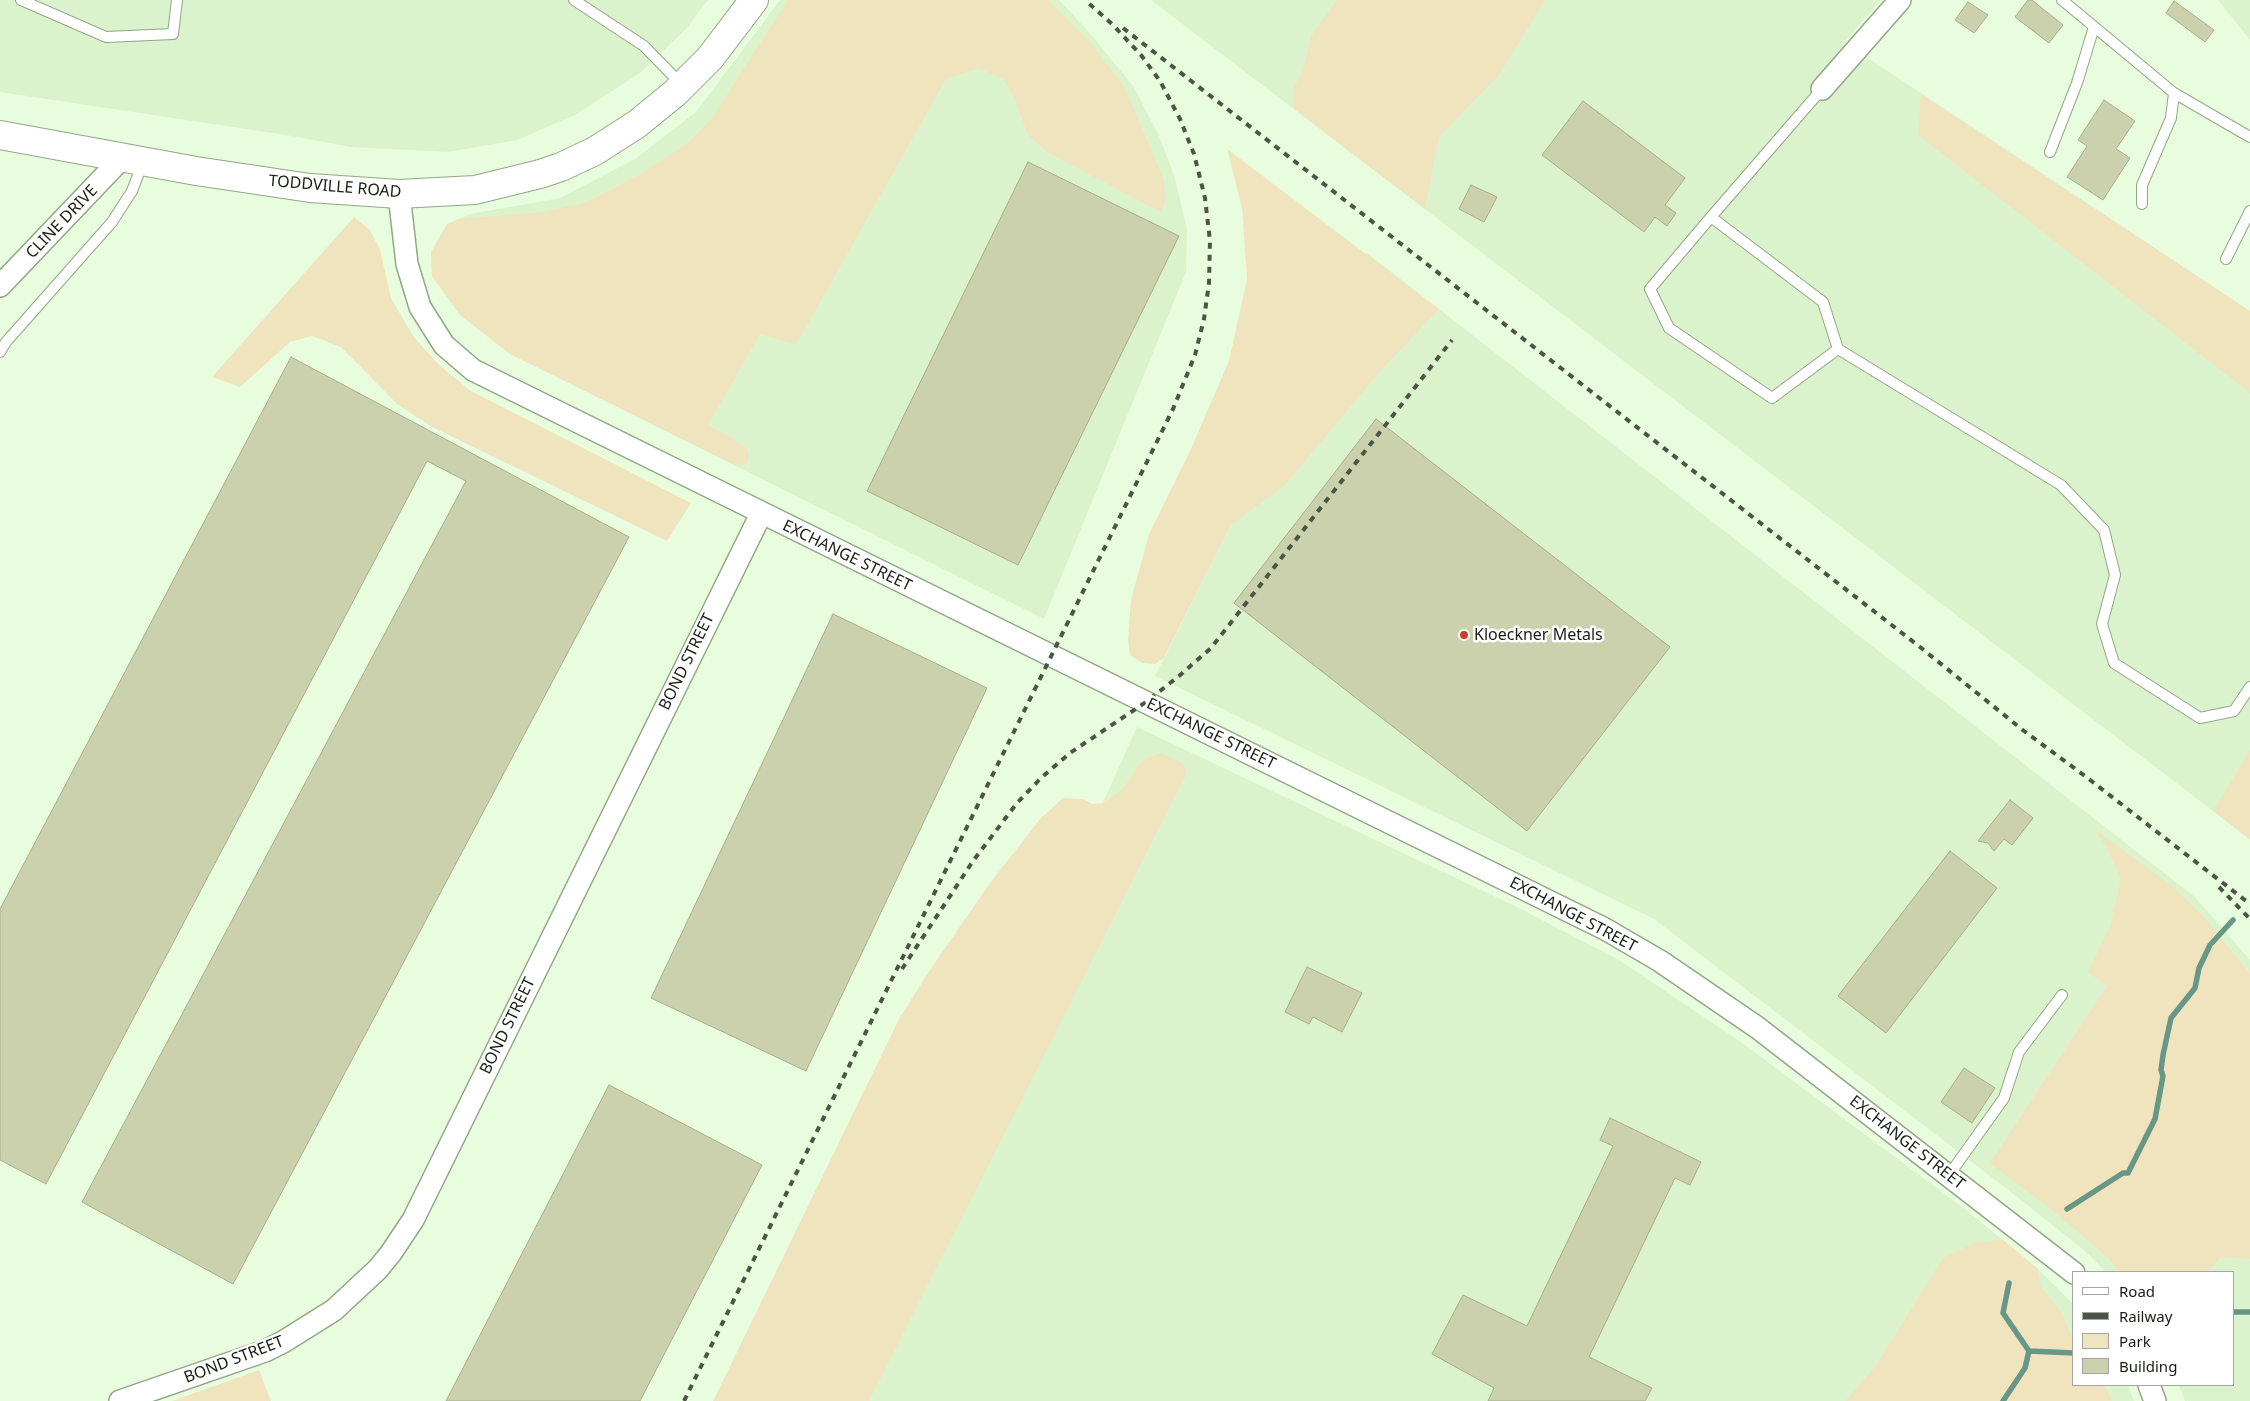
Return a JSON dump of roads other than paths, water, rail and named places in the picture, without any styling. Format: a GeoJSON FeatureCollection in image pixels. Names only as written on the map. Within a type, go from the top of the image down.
{"type":"FeatureCollection","features":[{"type":"Feature","properties":{"kind":"street","name":"TODDVILLE ROAD"},"geometry":{"type":"LineString","coordinates":[[0,135],[196,172],[310,188],[399,194],[482,189],[561,167],[596,151],[637,124],[683,85],[726,39],[754,0]]}},
{"type":"Feature","properties":{"kind":"street"},"geometry":{"type":"LineString","coordinates":[[1822,89],[1900,0]]}},
{"type":"Feature","properties":{"kind":"street","name":"CLINE DRIVE"},"geometry":{"type":"LineString","coordinates":[[0,286],[133,159]]}},
{"type":"Feature","properties":{"kind":"street","name":"EXCHANGE STREET"},"geometry":{"type":"LineString","coordinates":[[399,194],[407,264],[414,293],[435,333],[462,363],[761,514],[1605,930],[1660,961],[1758,1028],[2072,1271]]}},
{"type":"Feature","properties":{"kind":"street","name":"BOND STREET"},"geometry":{"type":"LineString","coordinates":[[120,1401],[265,1351],[283,1342],[318,1322],[340,1306],[378,1269],[391,1253],[413,1220],[761,514]]}},
{"type":"Feature","properties":{"kind":"street"},"geometry":{"type":"LineString","coordinates":[[2149,1386],[2155,1401]]}},
{"type":"Feature","properties":{"kind":"lane"},"geometry":{"type":"LineString","coordinates":[[21,0],[106,37],[173,34],[177,0]]}},
{"type":"Feature","properties":{"kind":"lane"},"geometry":{"type":"LineString","coordinates":[[574,0],[644,46],[683,85]]}},
{"type":"Feature","properties":{"kind":"lane"},"geometry":{"type":"LineString","coordinates":[[2062,0],[2174,93],[2250,137]]}},
{"type":"Feature","properties":{"kind":"lane"},"geometry":{"type":"LineString","coordinates":[[2050,152],[2077,83],[2094,27]]}},
{"type":"Feature","properties":{"kind":"lane"},"geometry":{"type":"LineString","coordinates":[[1822,89],[1650,289],[1669,328],[1772,398],[1838,349]]}},
{"type":"Feature","properties":{"kind":"lane"},"geometry":{"type":"LineString","coordinates":[[2142,204],[2142,184],[2171,118],[2174,93]]}},
{"type":"Feature","properties":{"kind":"lane"},"geometry":{"type":"LineString","coordinates":[[0,352],[6,342],[112,222],[132,191],[133,159]]}},
{"type":"Feature","properties":{"kind":"lane"},"geometry":{"type":"LineString","coordinates":[[2226,259],[2250,211]]}},
{"type":"Feature","properties":{"kind":"lane"},"geometry":{"type":"LineString","coordinates":[[1711,217],[1823,302],[1838,349],[2061,485],[2104,530],[2115,575],[2102,624],[2114,663],[2200,718],[2234,711],[2250,687]]}},
{"type":"Feature","properties":{"kind":"lane"},"geometry":{"type":"LineString","coordinates":[[1949,1175],[2004,1098],[2019,1052],[2062,995]]}},
{"type":"Feature","properties":{"kind":"waterway"},"geometry":{"type":"LineString","coordinates":[[2067,1209],[2123,1173],[2128,1173],[2155,1119],[2163,1076],[2161,1070],[2163,1055],[2171,1018],[2195,988],[2199,968],[2210,945],[2233,920]]}},
{"type":"Feature","properties":{"kind":"waterway"},"geometry":{"type":"LineString","coordinates":[[2009,1283],[2003,1313],[2029,1351]]}},
{"type":"Feature","properties":{"kind":"waterway"},"geometry":{"type":"LineString","coordinates":[[2235,1312],[2250,1312]]}},
{"type":"Feature","properties":{"kind":"waterway"},"geometry":{"type":"LineString","coordinates":[[2029,1351],[2072,1353]]}},
{"type":"Feature","properties":{"kind":"waterway"},"geometry":{"type":"LineString","coordinates":[[2003,1401],[2025,1368],[2029,1351]]}},
{"type":"Feature","properties":{"kind":"railway"},"geometry":{"type":"LineString","coordinates":[[684,1401],[1173,409],[1195,355],[1204,319],[1209,283],[1210,241],[1205,198],[1194,154],[1180,119],[1160,81],[1141,55],[1113,25],[1085,0]]}},
{"type":"Feature","properties":{"kind":"railway"},"geometry":{"type":"LineString","coordinates":[[1123,28],[1920,647],[2024,731],[2250,904]]}},
{"type":"Feature","properties":{"kind":"railway"},"geometry":{"type":"LineString","coordinates":[[902,969],[973,861],[1017,803],[1041,778],[1070,753],[1146,702],[1211,648],[1452,340]]}},
{"type":"Feature","properties":{"kind":"railway"},"geometry":{"type":"LineString","coordinates":[[2219,887],[2250,919]]}},
{"type":"Feature","properties":{"kind":"place","name":"Kloeckner Metals"},"geometry":{"type":"Point","coordinates":[1464,635]}}]}
